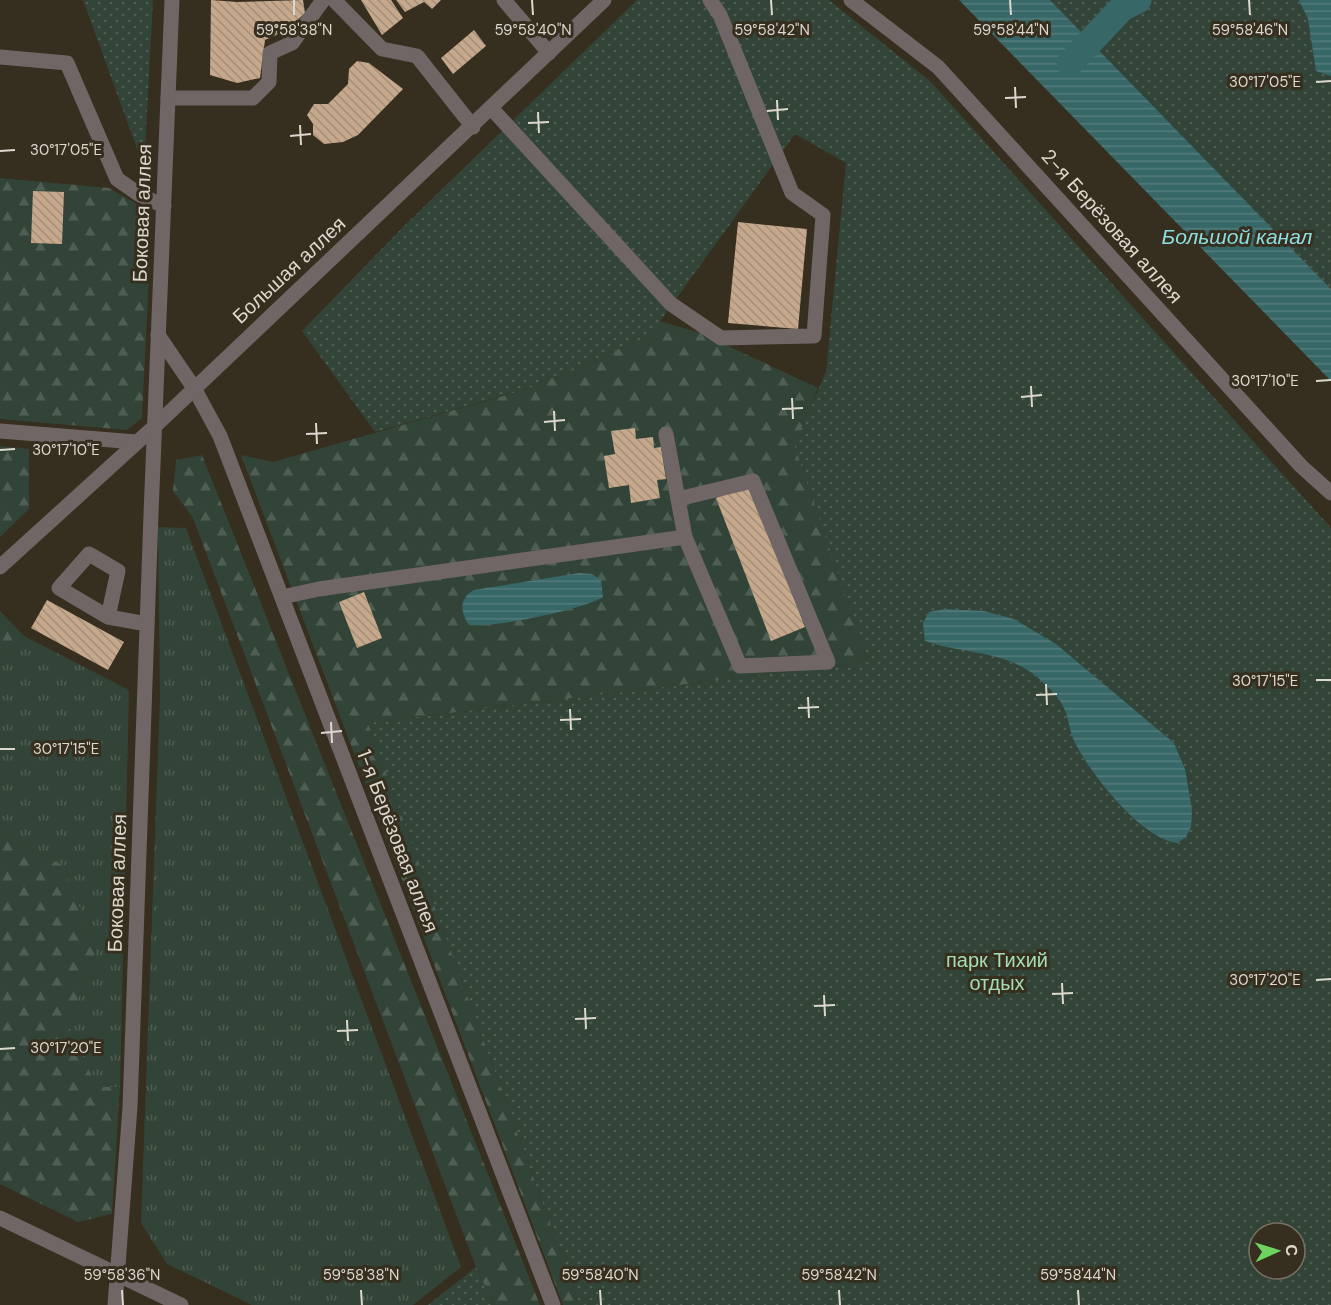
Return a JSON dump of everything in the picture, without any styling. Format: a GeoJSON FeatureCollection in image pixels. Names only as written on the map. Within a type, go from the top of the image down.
{"type":"FeatureCollection","features":[{"type":"Feature","properties":{"kind":"street","name":"Боковая аллея"},"geometry":{"type":"LineString","coordinates":[[115,1305],[116,1274],[123,1227],[130,1107],[172,0]]}},
{"type":"Feature","properties":{"kind":"street"},"geometry":{"type":"LineString","coordinates":[[168,98],[254,98],[268,82],[270,53],[292,43],[323,0]]}},
{"type":"Feature","properties":{"kind":"street"},"geometry":{"type":"LineString","coordinates":[[334,0],[382,49],[417,56],[473,127]]}},
{"type":"Feature","properties":{"kind":"street"},"geometry":{"type":"LineString","coordinates":[[504,0],[549,53]]}},
{"type":"Feature","properties":{"kind":"street","name":"Большая аллея"},"geometry":{"type":"LineString","coordinates":[[0,567],[154,427],[492,109],[604,0]]}},
{"type":"Feature","properties":{"kind":"street"},"geometry":{"type":"LineString","coordinates":[[492,109],[672,304],[721,338],[814,336],[822,215],[792,193],[720,15],[710,0]]}},
{"type":"Feature","properties":{"kind":"street","name":"2-я Берёзовая аллея"},"geometry":{"type":"LineString","coordinates":[[851,0],[938,67],[1301,465],[1331,493]]}},
{"type":"Feature","properties":{"kind":"street"},"geometry":{"type":"LineString","coordinates":[[0,57],[67,63],[117,179],[140,195],[164,206]]}},
{"type":"Feature","properties":{"kind":"street","name":"1-я Берёзовая аллея"},"geometry":{"type":"LineString","coordinates":[[158,335],[194,388],[220,436],[553,1305]]}},
{"type":"Feature","properties":{"kind":"street"},"geometry":{"type":"LineString","coordinates":[[0,430],[136,442],[153,462]]}},
{"type":"Feature","properties":{"kind":"street"},"geometry":{"type":"LineString","coordinates":[[666,434],[685,537],[740,666],[828,662],[753,481],[678,499]]}},
{"type":"Feature","properties":{"kind":"street"},"geometry":{"type":"LineString","coordinates":[[282,597],[319,589],[685,537]]}},
{"type":"Feature","properties":{"kind":"street"},"geometry":{"type":"LineString","coordinates":[[108,617],[147,624]]}},
{"type":"Feature","properties":{"kind":"street"},"geometry":{"type":"LineString","coordinates":[[0,1218],[181,1305]]}},
{"type":"Feature","properties":{"kind":"green space"},"geometry":{"type":"Polygon","coordinates":[[[83,0],[153,0],[144,168],[83,0]]]}},
{"type":"Feature","properties":{"kind":"green space","name":"парк Тихий отдых"},"geometry":{"type":"Polygon","coordinates":[[[637,0],[829,0],[931,82],[1331,528],[1331,1305],[580,1305],[368,723],[868,662],[794,444],[826,372],[846,163],[795,134],[650,335],[527,389],[375,432],[302,331],[401,229],[637,0]]]}},
{"type":"Feature","properties":{"kind":"green space"},"geometry":{"type":"Polygon","coordinates":[[[1050,0],[1331,0],[1331,289],[1050,0]]]}},
{"type":"Feature","properties":{"kind":"green space"},"geometry":{"type":"Polygon","coordinates":[[[0,178],[109,188],[152,213],[142,418],[127,430],[0,419],[0,178]]]}},
{"type":"Feature","properties":{"kind":"green space"},"geometry":{"type":"Polygon","coordinates":[[[659,321],[698,332],[818,388],[795,444],[868,662],[368,723],[580,1305],[563,1305],[241,455],[273,462],[527,389],[650,335],[659,321]]]}},
{"type":"Feature","properties":{"kind":"green space"},"geometry":{"type":"Polygon","coordinates":[[[0,446],[29,449],[29,509],[0,537],[0,446]]]}},
{"type":"Feature","properties":{"kind":"green space"},"geometry":{"type":"Polygon","coordinates":[[[202,455],[540,1305],[494,1305],[476,1267],[193,518],[173,491],[176,460],[202,455]]]}},
{"type":"Feature","properties":{"kind":"green space"},"geometry":{"type":"Polygon","coordinates":[[[158,527],[186,528],[461,1267],[413,1305],[252,1305],[167,1264],[141,1223],[160,697],[158,527]]]}},
{"type":"Feature","properties":{"kind":"green space"},"geometry":{"type":"Polygon","coordinates":[[[0,611],[24,636],[0,656],[0,611]]]}},
{"type":"Feature","properties":{"kind":"green space"},"geometry":{"type":"Polygon","coordinates":[[[24,636],[129,690],[120,1087],[97,1087],[68,1024],[96,954],[65,866],[0,836],[0,656],[24,636]]]}},
{"type":"Feature","properties":{"kind":"green space"},"geometry":{"type":"Polygon","coordinates":[[[0,836],[65,866],[96,954],[68,1024],[97,1087],[120,1087],[112,1214],[78,1222],[0,1184],[0,836]]]}},
{"type":"Feature","properties":{"kind":"green space"},"geometry":{"type":"Polygon","coordinates":[[[476,1267],[494,1305],[428,1305],[476,1267]]]}},
{"type":"Feature","properties":{"kind":"water","name":"Большой канал"},"geometry":{"type":"Polygon","coordinates":[[[959,0],[1050,0],[1331,289],[1331,381],[959,0]]]}},
{"type":"Feature","properties":{"kind":"water"},"geometry":{"type":"Polygon","coordinates":[[[1299,0],[1331,0],[1331,76],[1316,71],[1308,19],[1299,0]]]}},
{"type":"Feature","properties":{"kind":"water"},"geometry":{"type":"Polygon","coordinates":[[[579,573],[592,574],[601,580],[603,597],[558,612],[497,624],[469,625],[464,615],[463,601],[474,590],[579,573]]]}},
{"type":"Feature","properties":{"kind":"water"},"geometry":{"type":"Polygon","coordinates":[[[945,609],[984,611],[1014,619],[1056,644],[1174,743],[1185,769],[1192,810],[1191,827],[1186,837],[1177,843],[1163,839],[1133,818],[1118,803],[1075,743],[1060,701],[1037,677],[1025,668],[998,657],[925,641],[923,623],[929,612],[945,609]]]}},
{"type":"Feature","properties":{"kind":"building"},"geometry":{"type":"Polygon","coordinates":[[[211,0],[237,2],[303,0],[305,13],[287,30],[265,40],[260,78],[237,83],[210,75],[211,0]]]}},
{"type":"Feature","properties":{"kind":"building"},"geometry":{"type":"Polygon","coordinates":[[[361,0],[391,0],[403,18],[382,35],[361,0]]]}},
{"type":"Feature","properties":{"kind":"building"},"geometry":{"type":"Polygon","coordinates":[[[396,0],[441,0],[432,9],[424,2],[405,12],[396,0]]]}},
{"type":"Feature","properties":{"kind":"building"},"geometry":{"type":"Polygon","coordinates":[[[474,30],[486,46],[453,74],[441,58],[474,30]]]}},
{"type":"Feature","properties":{"kind":"building"},"geometry":{"type":"Polygon","coordinates":[[[357,61],[369,63],[403,89],[358,135],[343,142],[324,144],[313,135],[313,124],[307,115],[314,104],[328,104],[348,84],[349,69],[357,61]]]}},
{"type":"Feature","properties":{"kind":"building"},"geometry":{"type":"Polygon","coordinates":[[[33,191],[64,192],[62,244],[31,243],[33,191]]]}},
{"type":"Feature","properties":{"kind":"building"},"geometry":{"type":"Polygon","coordinates":[[[738,222],[807,229],[798,329],[728,323],[738,222]]]}},
{"type":"Feature","properties":{"kind":"building"},"geometry":{"type":"Polygon","coordinates":[[[635,428],[636,439],[653,437],[654,448],[661,447],[666,479],[657,480],[660,498],[631,503],[629,485],[609,488],[604,456],[615,454],[611,431],[635,428]]]}},
{"type":"Feature","properties":{"kind":"building"},"geometry":{"type":"Polygon","coordinates":[[[750,485],[805,627],[771,641],[716,498],[750,485]]]}},
{"type":"Feature","properties":{"kind":"building"},"geometry":{"type":"Polygon","coordinates":[[[364,592],[382,638],[357,648],[339,602],[364,592]]]}},
{"type":"Feature","properties":{"kind":"building"},"geometry":{"type":"Polygon","coordinates":[[[47,600],[124,642],[108,670],[31,628],[47,600]]]}},
{"type":"Feature","properties":{"kind":"waterway"},"geometry":{"type":"LineString","coordinates":[[1070,63],[1122,8],[1138,0]]}}]}
